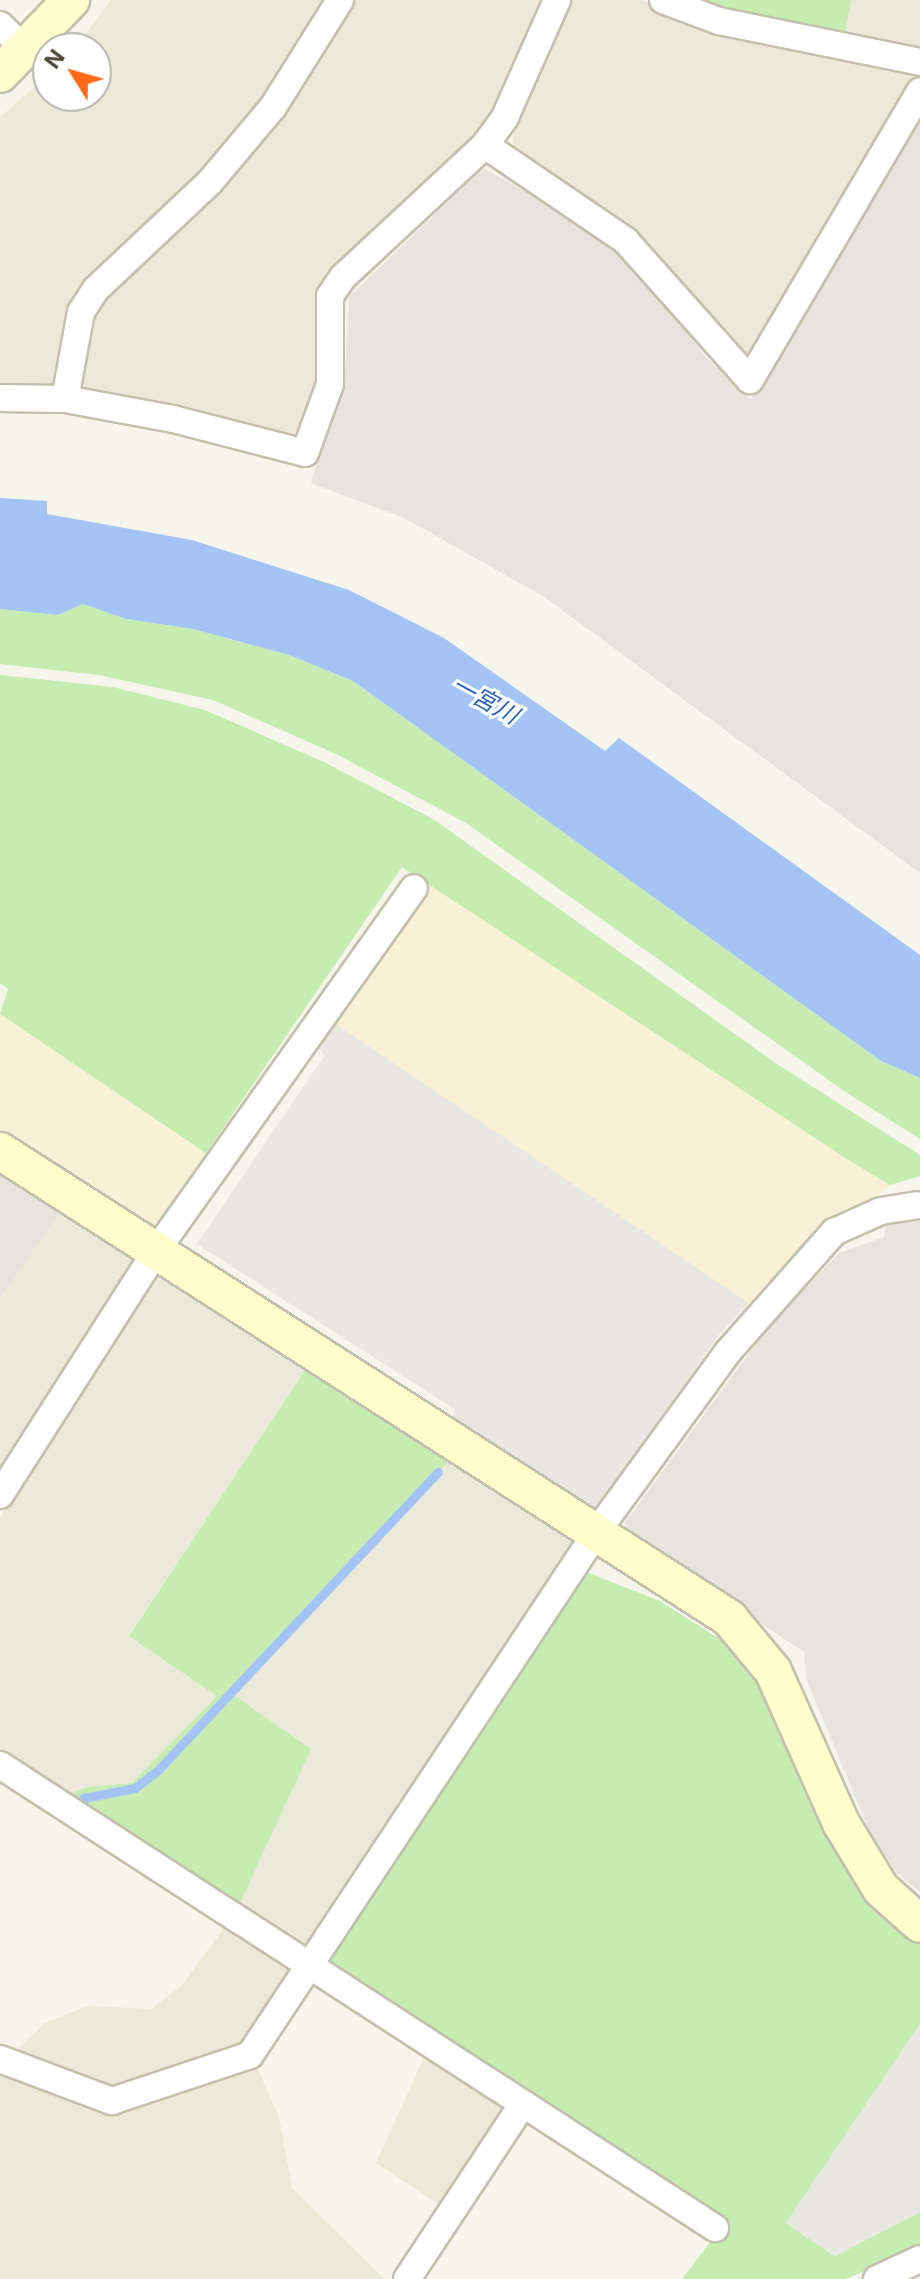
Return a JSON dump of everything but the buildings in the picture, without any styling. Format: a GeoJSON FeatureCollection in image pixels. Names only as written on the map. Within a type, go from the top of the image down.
{"type":"FeatureCollection","features":[{"type":"Feature","properties":{"kind":"street"},"geometry":{"type":"LineString","coordinates":[[0,25],[13,62],[71,0]]}},
{"type":"Feature","properties":{"kind":"street"},"geometry":{"type":"LineString","coordinates":[[65,399],[81,312],[96,289],[210,182],[273,107],[340,0]]}},
{"type":"Feature","properties":{"kind":"street"},"geometry":{"type":"LineString","coordinates":[[0,398],[65,399],[173,419],[305,453],[330,384],[330,296],[343,277],[485,145],[505,117],[557,0]]}},
{"type":"Feature","properties":{"kind":"street"},"geometry":{"type":"LineString","coordinates":[[663,0],[719,21],[920,62]]}},
{"type":"Feature","properties":{"kind":"street"},"geometry":{"type":"LineString","coordinates":[[485,145],[626,241],[750,380],[920,91]]}},
{"type":"Feature","properties":{"kind":"street"},"geometry":{"type":"LineString","coordinates":[[0,1495],[156,1251],[414,888]]}},
{"type":"Feature","properties":{"kind":"street"},"geometry":{"type":"LineString","coordinates":[[0,1151],[598,1530],[729,1618],[773,1671],[841,1823],[881,1889],[920,1924]]}},
{"type":"Feature","properties":{"kind":"street"},"geometry":{"type":"LineString","coordinates":[[0,2059],[112,2101],[250,2055],[311,1969],[598,1530],[727,1353],[834,1232],[881,1211],[918,1205]]}},
{"type":"Feature","properties":{"kind":"street"},"geometry":{"type":"LineString","coordinates":[[0,1765],[715,2228]]}},
{"type":"Feature","properties":{"kind":"street"},"geometry":{"type":"LineString","coordinates":[[407,2279],[523,2104]]}},
{"type":"Feature","properties":{"kind":"street"},"geometry":{"type":"LineString","coordinates":[[877,2279],[920,2259]]}},
{"type":"Feature","properties":{"kind":"shaded area"},"geometry":{"type":"Polygon","coordinates":[[[111,0],[324,0],[257,108],[188,186],[82,284],[65,318],[58,379],[44,390],[0,386],[0,117],[32,89],[32,112],[112,112],[112,32],[87,32],[111,0]]]}},
{"type":"Feature","properties":{"kind":"shaded area"},"geometry":{"type":"Polygon","coordinates":[[[355,0],[548,0],[493,123],[322,297],[316,318],[318,385],[301,428],[291,435],[181,407],[88,392],[81,383],[90,317],[100,299],[198,215],[265,140],[355,0]]]}},
{"type":"Feature","properties":{"kind":"shaded area"},"geometry":{"type":"Polygon","coordinates":[[[573,0],[643,0],[721,30],[919,69],[755,353],[739,356],[515,151],[512,138],[573,0]]]}},
{"type":"Feature","properties":{"kind":"shaded area"},"geometry":{"type":"Polygon","coordinates":[[[681,0],[920,0],[920,55],[681,0]]]}},
{"type":"Feature","properties":{"kind":"shaded area"},"geometry":{"type":"Polygon","coordinates":[[[920,103],[920,873],[543,596],[404,518],[311,483],[345,376],[349,297],[478,173],[485,169],[613,241],[705,356],[751,400],[764,369],[920,103]]]}},
{"type":"Feature","properties":{"kind":"shaded area"},"geometry":{"type":"Polygon","coordinates":[[[431,885],[890,1185],[860,1212],[840,1214],[804,1244],[717,1337],[457,1410],[197,1244],[325,1055],[319,1049],[431,885]]]}},
{"type":"Feature","properties":{"kind":"shaded area"},"geometry":{"type":"Polygon","coordinates":[[[0,1014],[206,1153],[159,1228],[147,1229],[0,1134],[0,1014]]]}},
{"type":"Feature","properties":{"kind":"shaded area"},"geometry":{"type":"Polygon","coordinates":[[[336,1024],[749,1303],[717,1337],[602,1506],[584,1510],[448,1422],[456,1410],[197,1244],[325,1055],[319,1049],[336,1024]]]}},
{"type":"Feature","properties":{"kind":"shaded area"},"geometry":{"type":"Polygon","coordinates":[[[0,1170],[62,1210],[0,1299],[0,1170]]]}},
{"type":"Feature","properties":{"kind":"shaded area"},"geometry":{"type":"Polygon","coordinates":[[[62,1210],[135,1256],[137,1267],[0,1473],[0,1299],[62,1210]]]}},
{"type":"Feature","properties":{"kind":"shaded area"},"geometry":{"type":"Polygon","coordinates":[[[920,1217],[920,1892],[896,1872],[870,1832],[807,1681],[804,1652],[628,1535],[625,1523],[769,1326],[839,1253],[884,1237],[886,1224],[920,1217]]]}},
{"type":"Feature","properties":{"kind":"shaded area"},"geometry":{"type":"Polygon","coordinates":[[[157,1275],[173,1275],[310,1363],[129,1635],[218,1695],[132,1783],[87,1787],[62,1798],[0,1757],[0,1517],[157,1275]]]}},
{"type":"Feature","properties":{"kind":"shaded area"},"geometry":{"type":"Polygon","coordinates":[[[455,1455],[583,1538],[306,1956],[238,1907],[227,1691],[455,1455]]]}},
{"type":"Feature","properties":{"kind":"shaded area"},"geometry":{"type":"Polygon","coordinates":[[[227,1924],[302,1970],[247,2047],[117,2091],[14,2053],[45,2023],[88,2006],[151,2009],[181,1986],[227,1924]]]}},
{"type":"Feature","properties":{"kind":"shaded area"},"geometry":{"type":"Polygon","coordinates":[[[920,2024],[920,2212],[835,2256],[786,2223],[920,2024]]]}},
{"type":"Feature","properties":{"kind":"shaded area"},"geometry":{"type":"Polygon","coordinates":[[[425,2055],[510,2109],[443,2207],[376,2163],[425,2055]]]}},
{"type":"Feature","properties":{"kind":"shaded area"},"geometry":{"type":"Polygon","coordinates":[[[256,2065],[279,2117],[292,2188],[384,2279],[0,2279],[0,2067],[79,2097],[256,2065]]]}},
{"type":"Feature","properties":{"kind":"green space"},"geometry":{"type":"Polygon","coordinates":[[[681,0],[851,0],[844,40],[681,0]]]}},
{"type":"Feature","properties":{"kind":"green space"},"geometry":{"type":"Polygon","coordinates":[[[83,604],[126,619],[193,629],[289,655],[353,681],[881,1061],[920,1078],[920,1139],[847,1093],[466,823],[336,754],[213,700],[99,675],[0,664],[0,609],[58,615],[83,604]]]}},
{"type":"Feature","properties":{"kind":"green space"},"geometry":{"type":"Polygon","coordinates":[[[0,675],[113,687],[205,710],[324,762],[433,819],[777,1064],[920,1155],[920,1176],[890,1185],[402,867],[206,1153],[0,1014],[8,989],[0,983],[0,675]]]}},
{"type":"Feature","properties":{"kind":"green space"},"geometry":{"type":"Polygon","coordinates":[[[310,1363],[455,1455],[228,1691],[311,1749],[238,1907],[62,1798],[87,1787],[132,1783],[217,1696],[129,1636],[310,1363]]]}},
{"type":"Feature","properties":{"kind":"green space"},"geometry":{"type":"Polygon","coordinates":[[[581,1570],[660,1601],[740,1652],[783,1710],[901,1927],[920,1944],[920,2024],[786,2223],[835,2256],[920,2212],[920,2247],[846,2279],[682,2279],[721,2228],[324,1963],[581,1570]]]}},
{"type":"Feature","properties":{"kind":"water","name":"一宮川"},"geometry":{"type":"Polygon","coordinates":[[[0,498],[47,501],[47,514],[192,540],[349,590],[444,638],[605,751],[619,738],[920,955],[920,1078],[881,1061],[353,681],[289,655],[193,629],[126,619],[83,604],[58,615],[0,609],[0,498]]]}},
{"type":"Feature","properties":{"kind":"waterway"},"geometry":{"type":"LineString","coordinates":[[83,1798],[135,1788],[158,1770],[438,1472]]}}]}
